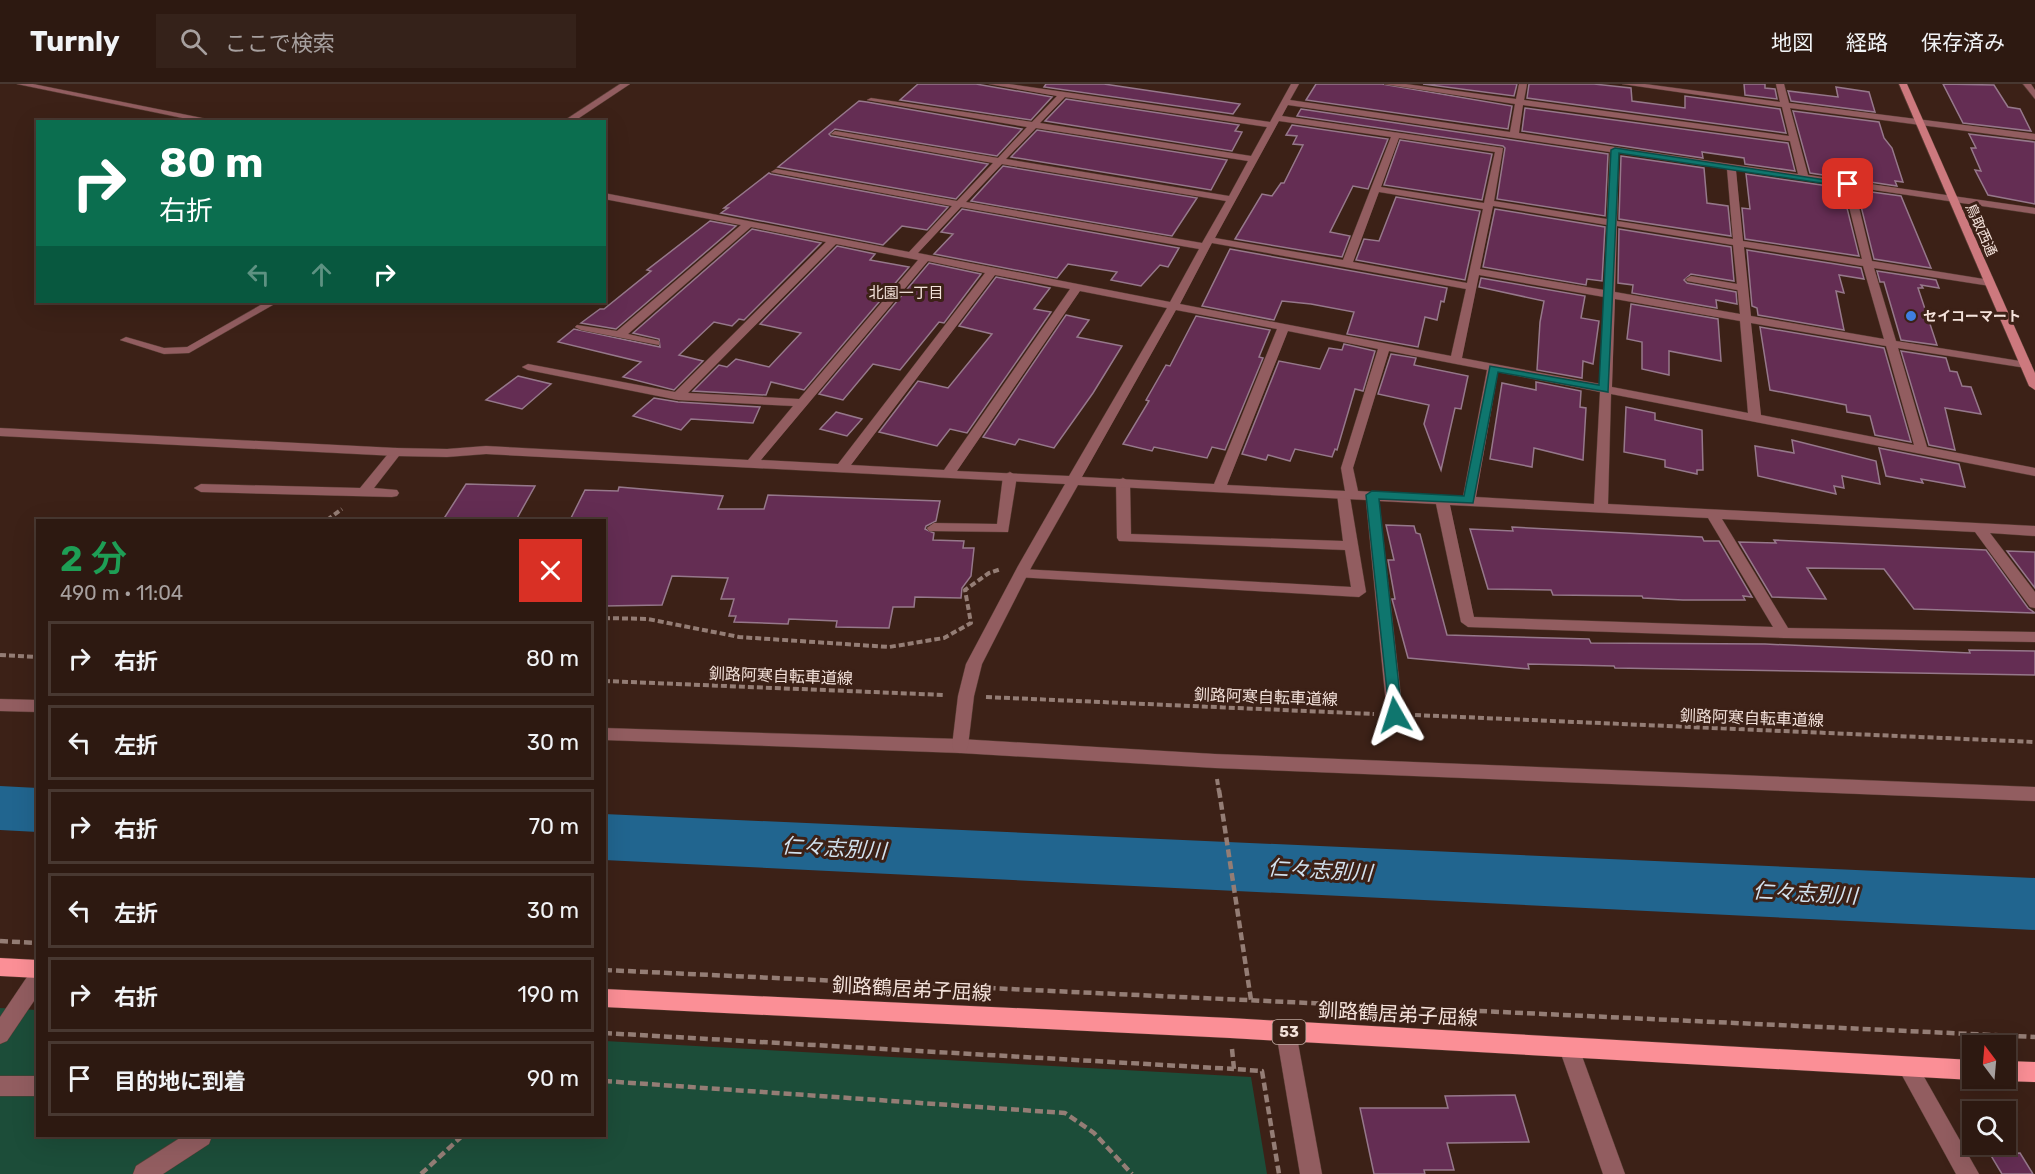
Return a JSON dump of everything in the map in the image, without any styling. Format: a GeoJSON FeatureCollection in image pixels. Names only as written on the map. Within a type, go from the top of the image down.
{"type":"FeatureCollection","features":[{"type":"Feature","properties":{"kind":"main road"},"geometry":{"type":"LineString","coordinates":[[0,967],[36,969]]}},
{"type":"Feature","properties":{"kind":"main road","name":"釧路鶴居弟子屈線"},"geometry":{"type":"LineString","coordinates":[[606,998],[1230,1028],[1962,1070]]}},
{"type":"Feature","properties":{"kind":"main road"},"geometry":{"type":"LineString","coordinates":[[2016,1071],[2035,1072]]}},
{"type":"Feature","properties":{"kind":"street"},"geometry":{"type":"LineString","coordinates":[[21,84],[208,120]]}},
{"type":"Feature","properties":{"kind":"street"},"geometry":{"type":"LineString","coordinates":[[569,120],[626,84]]}},
{"type":"Feature","properties":{"kind":"street"},"geometry":{"type":"LineString","coordinates":[[993,84],[1500,150],[1456,361]]}},
{"type":"Feature","properties":{"kind":"street"},"geometry":{"type":"LineString","coordinates":[[960,746],[966,696],[974,664],[1023,570],[1208,244],[1295,84]]}},
{"type":"Feature","properties":{"kind":"street"},"geometry":{"type":"LineString","coordinates":[[1388,84],[1794,139]]}},
{"type":"Feature","properties":{"kind":"street"},"geometry":{"type":"LineString","coordinates":[[1514,135],[1523,84]]}},
{"type":"Feature","properties":{"kind":"street"},"geometry":{"type":"LineString","coordinates":[[1626,84],[2035,136]]}},
{"type":"Feature","properties":{"kind":"street"},"geometry":{"type":"LineString","coordinates":[[1780,84],[1804,178]]}},
{"type":"Feature","properties":{"kind":"street","name":"鳥取西通"},"geometry":{"type":"LineString","coordinates":[[1903,84],[2035,386]]}},
{"type":"Feature","properties":{"kind":"street"},"geometry":{"type":"LineString","coordinates":[[2027,84],[2035,97]]}},
{"type":"Feature","properties":{"kind":"street"},"geometry":{"type":"LineString","coordinates":[[911,255],[1064,94]]}},
{"type":"Feature","properties":{"kind":"street"},"geometry":{"type":"LineString","coordinates":[[871,100],[1255,159]]}},
{"type":"Feature","properties":{"kind":"street"},"geometry":{"type":"LineString","coordinates":[[1285,102],[2035,211]]}},
{"type":"Feature","properties":{"kind":"street"},"geometry":{"type":"LineString","coordinates":[[835,134],[1233,199]]}},
{"type":"Feature","properties":{"kind":"street"},"geometry":{"type":"LineString","coordinates":[[1347,264],[1396,135]]}},
{"type":"Feature","properties":{"kind":"street"},"geometry":{"type":"LineString","coordinates":[[1600,508],[1604,389],[1614,224],[1615,150]]}},
{"type":"Feature","properties":{"kind":"street"},"geometry":{"type":"LineString","coordinates":[[1731,167],[1755,418]]}},
{"type":"Feature","properties":{"kind":"street"},"geometry":{"type":"LineString","coordinates":[[776,172],[958,204],[1347,264],[1472,287]]}},
{"type":"Feature","properties":{"kind":"street"},"geometry":{"type":"LineString","coordinates":[[1848,184],[1868,264],[1893,344],[1922,451]]}},
{"type":"Feature","properties":{"kind":"street"},"geometry":{"type":"LineString","coordinates":[[1377,189],[1990,283]]}},
{"type":"Feature","properties":{"kind":"street"},"geometry":{"type":"LineString","coordinates":[[606,196],[2035,472]]}},
{"type":"Feature","properties":{"kind":"street"},"geometry":{"type":"LineString","coordinates":[[620,335],[749,224]]}},
{"type":"Feature","properties":{"kind":"street"},"geometry":{"type":"LineString","coordinates":[[678,396],[834,240]]}},
{"type":"Feature","properties":{"kind":"street"},"geometry":{"type":"LineString","coordinates":[[750,465],[925,258]]}},
{"type":"Feature","properties":{"kind":"street"},"geometry":{"type":"LineString","coordinates":[[841,469],[992,271]]}},
{"type":"Feature","properties":{"kind":"street"},"geometry":{"type":"LineString","coordinates":[[1475,271],[1893,344],[2026,364]]}},
{"type":"Feature","properties":{"kind":"street"},"geometry":{"type":"LineString","coordinates":[[1691,279],[1743,288]]}},
{"type":"Feature","properties":{"kind":"street"},"geometry":{"type":"LineString","coordinates":[[948,474],[1077,287]]}},
{"type":"Feature","properties":{"kind":"street"},"geometry":{"type":"LineString","coordinates":[[126,340],[164,351],[189,350],[271,303]]}},
{"type":"Feature","properties":{"kind":"street"},"geometry":{"type":"LineString","coordinates":[[581,327],[655,343]]}},
{"type":"Feature","properties":{"kind":"street"},"geometry":{"type":"LineString","coordinates":[[1219,487],[1284,327]]}},
{"type":"Feature","properties":{"kind":"street"},"geometry":{"type":"LineString","coordinates":[[1023,570],[1359,592],[1351,546],[1347,468],[1384,347]]}},
{"type":"Feature","properties":{"kind":"street"},"geometry":{"type":"LineString","coordinates":[[528,367],[678,396],[802,404]]}},
{"type":"Feature","properties":{"kind":"street"},"geometry":{"type":"LineString","coordinates":[[1469,501],[1493,368]]}},
{"type":"Feature","properties":{"kind":"street"},"geometry":{"type":"LineString","coordinates":[[0,432],[396,452],[486,450],[2035,531]]}},
{"type":"Feature","properties":{"kind":"street"},"geometry":{"type":"LineString","coordinates":[[364,492],[396,452]]}},
{"type":"Feature","properties":{"kind":"street"},"geometry":{"type":"LineString","coordinates":[[934,528],[1003,529],[1010,476]]}},
{"type":"Feature","properties":{"kind":"street"},"geometry":{"type":"LineString","coordinates":[[1122,482],[1124,538],[1351,546]]}},
{"type":"Feature","properties":{"kind":"street"},"geometry":{"type":"LineString","coordinates":[[201,488],[392,493]]}},
{"type":"Feature","properties":{"kind":"street"},"geometry":{"type":"LineString","coordinates":[[1372,495],[1395,715]]}},
{"type":"Feature","properties":{"kind":"street"},"geometry":{"type":"LineString","coordinates":[[1442,499],[1468,622],[1784,633],[2035,637]]}},
{"type":"Feature","properties":{"kind":"street"},"geometry":{"type":"LineString","coordinates":[[1712,513],[1784,633]]}},
{"type":"Feature","properties":{"kind":"street"},"geometry":{"type":"LineString","coordinates":[[1979,528],[2035,603]]}},
{"type":"Feature","properties":{"kind":"street"},"geometry":{"type":"LineString","coordinates":[[0,705],[36,706]]}},
{"type":"Feature","properties":{"kind":"street"},"geometry":{"type":"LineString","coordinates":[[606,734],[960,746],[1215,760],[2035,794]]}},
{"type":"Feature","properties":{"kind":"street"},"geometry":{"type":"LineString","coordinates":[[0,1034],[36,980]]}},
{"type":"Feature","properties":{"kind":"street"},"geometry":{"type":"LineString","coordinates":[[1286,1032],[1311,1174]]}},
{"type":"Feature","properties":{"kind":"street"},"geometry":{"type":"LineString","coordinates":[[1569,1048],[1614,1174]]}},
{"type":"Feature","properties":{"kind":"street"},"geometry":{"type":"LineString","coordinates":[[1908,1068],[1968,1174]]}},
{"type":"Feature","properties":{"kind":"street"},"geometry":{"type":"LineString","coordinates":[[0,1086],[36,1086]]}},
{"type":"Feature","properties":{"kind":"street"},"geometry":{"type":"LineString","coordinates":[[144,1174],[200,1137]]}},
{"type":"Feature","properties":{"kind":"path"},"geometry":{"type":"LineString","coordinates":[[606,618],[648,619],[739,637],[890,647],[944,638],[962,630],[971,623],[965,590],[989,573],[1023,570]]}},
{"type":"Feature","properties":{"kind":"path"},"geometry":{"type":"LineString","coordinates":[[0,655],[36,657]]}},
{"type":"Feature","properties":{"kind":"path","name":"釧路阿寒自転車道線"},"geometry":{"type":"LineString","coordinates":[[606,681],[2035,742]]}},
{"type":"Feature","properties":{"kind":"path"},"geometry":{"type":"LineString","coordinates":[[1218,784],[1251,1000]]}},
{"type":"Feature","properties":{"kind":"path"},"geometry":{"type":"LineString","coordinates":[[0,941],[36,943]]}},
{"type":"Feature","properties":{"kind":"path"},"geometry":{"type":"LineString","coordinates":[[606,970],[2035,1037]]}},
{"type":"Feature","properties":{"kind":"path"},"geometry":{"type":"LineString","coordinates":[[1230,1028],[1234,1069]]}},
{"type":"Feature","properties":{"kind":"path"},"geometry":{"type":"LineString","coordinates":[[606,1033],[1262,1071],[1279,1174]]}},
{"type":"Feature","properties":{"kind":"path"},"geometry":{"type":"LineString","coordinates":[[606,1081],[1065,1113],[1094,1133],[1132,1174]]}},
{"type":"Feature","properties":{"kind":"path"},"geometry":{"type":"LineString","coordinates":[[421,1174],[459,1137]]}},
{"type":"Feature","properties":{"kind":"green space"},"geometry":{"type":"Polygon","coordinates":[[[0,1008],[36,1010],[36,1137],[606,1137],[606,1041],[1251,1077],[1267,1174],[0,1174],[0,1008]]]}},
{"type":"Feature","properties":{"kind":"building"},"geometry":{"type":"Polygon","coordinates":[[[918,84],[976,84],[1052,97],[1031,120],[900,100],[918,84]]]}},
{"type":"Feature","properties":{"kind":"building"},"geometry":{"type":"Polygon","coordinates":[[[1046,84],[1104,84],[1240,104],[1233,114],[1044,87],[1046,84]]]}},
{"type":"Feature","properties":{"kind":"building"},"geometry":{"type":"Polygon","coordinates":[[[1316,84],[1382,84],[1512,106],[1508,129],[1306,100],[1316,84]]]}},
{"type":"Feature","properties":{"kind":"building"},"geometry":{"type":"Polygon","coordinates":[[[1423,84],[1517,84],[1514,96],[1423,84]]]}},
{"type":"Feature","properties":{"kind":"building"},"geometry":{"type":"Polygon","coordinates":[[[1529,84],[1594,84],[1631,88],[1632,101],[1685,108],[1685,96],[1780,109],[1786,133],[1527,98],[1529,84]]]}},
{"type":"Feature","properties":{"kind":"building"},"geometry":{"type":"Polygon","coordinates":[[[1744,84],[1765,84],[1765,88],[1775,89],[1777,99],[1745,95],[1744,84]]]}},
{"type":"Feature","properties":{"kind":"building"},"geometry":{"type":"Polygon","coordinates":[[[1943,84],[1994,85],[2008,107],[2020,109],[2031,131],[1963,123],[1943,84]]]}},
{"type":"Feature","properties":{"kind":"building"},"geometry":{"type":"Polygon","coordinates":[[[1836,87],[1869,92],[1875,112],[1791,101],[1788,91],[1838,97],[1836,87]]]}},
{"type":"Feature","properties":{"kind":"building"},"geometry":{"type":"Polygon","coordinates":[[[1066,99],[1239,125],[1235,131],[1242,132],[1232,151],[1045,121],[1066,99]]]}},
{"type":"Feature","properties":{"kind":"building"},"geometry":{"type":"Polygon","coordinates":[[[859,101],[1022,129],[997,156],[835,129],[829,134],[988,164],[956,199],[778,167],[859,101]]]}},
{"type":"Feature","properties":{"kind":"building"},"geometry":{"type":"Polygon","coordinates":[[[1525,108],[1788,143],[1795,171],[1745,164],[1744,158],[1702,152],[1703,158],[1522,131],[1525,108]]]}},
{"type":"Feature","properties":{"kind":"building"},"geometry":{"type":"Polygon","coordinates":[[[1301,109],[1608,154],[1605,216],[1497,199],[1505,148],[1503,146],[1297,116],[1301,109]]]}},
{"type":"Feature","properties":{"kind":"building"},"geometry":{"type":"Polygon","coordinates":[[[1793,111],[1879,122],[1884,138],[1892,148],[1903,182],[1895,181],[1897,186],[1810,173],[1793,111]]]}},
{"type":"Feature","properties":{"kind":"building"},"geometry":{"type":"Polygon","coordinates":[[[1292,125],[1388,139],[1368,189],[1353,186],[1330,232],[1350,236],[1342,257],[1235,239],[1262,194],[1272,196],[1281,183],[1284,183],[1303,145],[1293,144],[1297,136],[1286,135],[1292,125]]]}},
{"type":"Feature","properties":{"kind":"building"},"geometry":{"type":"Polygon","coordinates":[[[1037,130],[1227,160],[1211,190],[1011,157],[1037,130]]]}},
{"type":"Feature","properties":{"kind":"building"},"geometry":{"type":"Polygon","coordinates":[[[1969,134],[2035,142],[2035,204],[1988,195],[1975,170],[1981,171],[1971,148],[1976,148],[1969,134]]]}},
{"type":"Feature","properties":{"kind":"building"},"geometry":{"type":"Polygon","coordinates":[[[1400,140],[1492,154],[1482,200],[1384,185],[1400,140]]]}},
{"type":"Feature","properties":{"kind":"building"},"geometry":{"type":"Polygon","coordinates":[[[1621,156],[1704,168],[1707,203],[1728,206],[1731,236],[1619,219],[1621,156]]]}},
{"type":"Feature","properties":{"kind":"building"},"geometry":{"type":"Polygon","coordinates":[[[1003,166],[1197,198],[1172,236],[971,201],[1003,166]]]}},
{"type":"Feature","properties":{"kind":"building"},"geometry":{"type":"Polygon","coordinates":[[[769,173],[948,207],[927,230],[902,226],[883,245],[721,213],[728,208],[724,208],[769,173]]]}},
{"type":"Feature","properties":{"kind":"building"},"geometry":{"type":"Polygon","coordinates":[[[1746,174],[1842,188],[1859,256],[1745,239],[1742,208],[1750,209],[1746,174]]]}},
{"type":"Feature","properties":{"kind":"building"},"geometry":{"type":"Polygon","coordinates":[[[1857,190],[1901,196],[1931,268],[1874,259],[1857,190]]]}},
{"type":"Feature","properties":{"kind":"building"},"geometry":{"type":"Polygon","coordinates":[[[1396,197],[1480,211],[1465,280],[1356,260],[1364,239],[1379,241],[1396,197]]]}},
{"type":"Feature","properties":{"kind":"building"},"geometry":{"type":"Polygon","coordinates":[[[962,209],[1179,248],[1168,267],[1160,265],[1141,286],[1111,280],[1117,272],[1068,264],[1057,278],[934,254],[953,234],[941,232],[962,209]]]}},
{"type":"Feature","properties":{"kind":"building"},"geometry":{"type":"Polygon","coordinates":[[[1495,209],[1605,227],[1602,281],[1587,279],[1586,285],[1483,267],[1495,209]]]}},
{"type":"Feature","properties":{"kind":"building"},"geometry":{"type":"Polygon","coordinates":[[[710,221],[736,226],[616,329],[581,323],[600,309],[604,309],[651,271],[647,270],[710,221]]]}},
{"type":"Feature","properties":{"kind":"building"},"geometry":{"type":"Polygon","coordinates":[[[752,229],[821,243],[744,320],[739,319],[732,326],[714,322],[679,355],[703,361],[674,390],[623,377],[641,362],[558,342],[574,329],[660,347],[659,339],[633,333],[752,229]]]}},
{"type":"Feature","properties":{"kind":"building"},"geometry":{"type":"Polygon","coordinates":[[[1619,229],[1731,247],[1734,281],[1691,274],[1684,280],[1687,283],[1736,292],[1737,304],[1716,300],[1717,308],[1632,293],[1633,285],[1618,283],[1619,229]]]}},
{"type":"Feature","properties":{"kind":"building"},"geometry":{"type":"Polygon","coordinates":[[[837,246],[875,254],[870,260],[909,267],[804,390],[771,382],[766,395],[693,391],[719,365],[727,367],[736,359],[769,367],[801,333],[760,324],[837,246]]]}},
{"type":"Feature","properties":{"kind":"building"},"geometry":{"type":"Polygon","coordinates":[[[1230,249],[1447,288],[1444,302],[1441,301],[1437,320],[1425,317],[1418,347],[1347,334],[1354,312],[1282,301],[1274,320],[1202,306],[1230,249]]]}},
{"type":"Feature","properties":{"kind":"building"},"geometry":{"type":"Polygon","coordinates":[[[1747,250],[1861,268],[1864,279],[1839,275],[1844,293],[1836,291],[1844,330],[1758,315],[1757,308],[1752,306],[1747,250]]]}},
{"type":"Feature","properties":{"kind":"building"},"geometry":{"type":"Polygon","coordinates":[[[929,263],[981,274],[944,323],[939,322],[900,370],[873,364],[843,400],[819,394],[929,263]]]}},
{"type":"Feature","properties":{"kind":"building"},"geometry":{"type":"Polygon","coordinates":[[[1877,271],[1936,280],[1939,288],[1921,285],[1923,288],[1918,288],[1937,345],[1901,340],[1884,282],[1880,282],[1877,271]]]}},
{"type":"Feature","properties":{"kind":"building"},"geometry":{"type":"Polygon","coordinates":[[[996,277],[1050,288],[1034,309],[1051,312],[967,433],[950,429],[937,446],[879,432],[918,381],[948,388],[992,334],[959,326],[996,277]]]}},
{"type":"Feature","properties":{"kind":"building"},"geometry":{"type":"Polygon","coordinates":[[[1481,278],[1585,296],[1581,318],[1599,321],[1593,364],[1583,361],[1582,378],[1537,370],[1540,322],[1544,301],[1479,287],[1481,278]]]}},
{"type":"Feature","properties":{"kind":"building"},"geometry":{"type":"Polygon","coordinates":[[[1631,304],[1718,319],[1721,361],[1669,351],[1669,375],[1642,369],[1642,342],[1627,339],[1631,304]]]}},
{"type":"Feature","properties":{"kind":"building"},"geometry":{"type":"Polygon","coordinates":[[[1066,315],[1089,320],[1077,337],[1122,346],[1093,393],[1054,448],[1019,439],[1015,445],[983,437],[1066,315]]]}},
{"type":"Feature","properties":{"kind":"building"},"geometry":{"type":"Polygon","coordinates":[[[1196,316],[1270,330],[1259,357],[1263,358],[1225,450],[1212,447],[1207,458],[1154,447],[1152,451],[1123,444],[1149,401],[1146,400],[1166,365],[1170,366],[1196,316]]]}},
{"type":"Feature","properties":{"kind":"building"},"geometry":{"type":"Polygon","coordinates":[[[1760,327],[1884,348],[1911,442],[1875,435],[1870,416],[1847,412],[1846,405],[1770,390],[1760,327]]]}},
{"type":"Feature","properties":{"kind":"building"},"geometry":{"type":"Polygon","coordinates":[[[1344,344],[1375,351],[1363,391],[1355,389],[1337,450],[1335,449],[1332,457],[1295,449],[1290,461],[1268,455],[1266,460],[1242,454],[1279,361],[1320,369],[1329,348],[1342,350],[1344,344]]]}},
{"type":"Feature","properties":{"kind":"building"},"geometry":{"type":"Polygon","coordinates":[[[1901,351],[1946,358],[1950,371],[1957,372],[1962,386],[1971,387],[1981,414],[1945,408],[1955,450],[1929,445],[1901,351]]]}},
{"type":"Feature","properties":{"kind":"building"},"geometry":{"type":"Polygon","coordinates":[[[1391,354],[1416,358],[1414,365],[1468,376],[1461,409],[1455,408],[1441,470],[1424,424],[1429,405],[1378,394],[1391,354]]]}},
{"type":"Feature","properties":{"kind":"building"},"geometry":{"type":"Polygon","coordinates":[[[518,376],[551,384],[522,409],[486,400],[518,376]]]}},
{"type":"Feature","properties":{"kind":"building"},"geometry":{"type":"Polygon","coordinates":[[[1536,382],[1581,391],[1580,407],[1586,408],[1583,460],[1534,448],[1532,467],[1490,459],[1502,383],[1536,390],[1536,382]]]}},
{"type":"Feature","properties":{"kind":"building"},"geometry":{"type":"Polygon","coordinates":[[[654,398],[678,402],[760,407],[753,423],[691,419],[681,430],[633,416],[654,398]]]}},
{"type":"Feature","properties":{"kind":"building"},"geometry":{"type":"Polygon","coordinates":[[[1626,407],[1655,413],[1655,420],[1702,430],[1703,470],[1697,470],[1697,474],[1665,467],[1665,460],[1624,452],[1626,407]]]}},
{"type":"Feature","properties":{"kind":"building"},"geometry":{"type":"Polygon","coordinates":[[[836,412],[862,419],[847,436],[820,429],[836,412]]]}},
{"type":"Feature","properties":{"kind":"building"},"geometry":{"type":"Polygon","coordinates":[[[1792,440],[1876,461],[1880,484],[1842,476],[1844,488],[1834,486],[1836,494],[1758,476],[1755,446],[1794,453],[1792,440]]]}},
{"type":"Feature","properties":{"kind":"building"},"geometry":{"type":"Polygon","coordinates":[[[1879,448],[1959,464],[1965,487],[1921,479],[1923,483],[1886,476],[1879,448]]]}},
{"type":"Feature","properties":{"kind":"building"},"geometry":{"type":"Polygon","coordinates":[[[466,484],[535,486],[517,519],[444,519],[466,484]]]}},
{"type":"Feature","properties":{"kind":"building"},"geometry":{"type":"Polygon","coordinates":[[[619,487],[723,496],[718,509],[764,509],[768,495],[940,501],[936,521],[926,526],[925,529],[934,533],[933,540],[964,541],[963,548],[974,548],[971,576],[962,588],[961,598],[915,597],[914,607],[893,607],[889,628],[836,627],[837,621],[789,619],[788,624],[734,622],[736,616],[729,616],[734,599],[721,599],[728,578],[672,576],[662,605],[606,606],[606,519],[570,519],[585,490],[618,491],[619,487]]]}},
{"type":"Feature","properties":{"kind":"building"},"geometry":{"type":"Polygon","coordinates":[[[1386,525],[1414,526],[1416,533],[1420,534],[1447,635],[1589,639],[1591,643],[1765,644],[1970,653],[1969,650],[2035,651],[2035,675],[1615,668],[1614,666],[1528,664],[1529,669],[1408,658],[1392,599],[1395,599],[1388,560],[1394,560],[1386,525]]]}},
{"type":"Feature","properties":{"kind":"building"},"geometry":{"type":"Polygon","coordinates":[[[1512,527],[1702,537],[1704,541],[1719,541],[1752,597],[1743,596],[1745,600],[1683,600],[1643,598],[1642,596],[1553,595],[1551,590],[1488,589],[1470,529],[1513,531],[1512,527]]]}},
{"type":"Feature","properties":{"kind":"building"},"geometry":{"type":"Polygon","coordinates":[[[1774,540],[1986,550],[2028,608],[2035,613],[1914,609],[1884,569],[1807,568],[1826,599],[1772,597],[1739,542],[1776,543],[1774,540]]]}},
{"type":"Feature","properties":{"kind":"building"},"geometry":{"type":"Polygon","coordinates":[[[2007,551],[2035,552],[2035,588],[2007,551]]]}},
{"type":"Feature","properties":{"kind":"building"},"geometry":{"type":"Polygon","coordinates":[[[1515,1095],[1529,1142],[1447,1143],[1454,1170],[1424,1170],[1425,1174],[1374,1174],[1360,1108],[1448,1108],[1445,1096],[1515,1095]]]}},
{"type":"Feature","properties":{"kind":"building"},"geometry":{"type":"Polygon","coordinates":[[[2020,1153],[2033,1174],[2002,1174],[1991,1155],[2016,1155],[2020,1153]]]}},
{"type":"Feature","properties":{"kind":"waterway","name":"仁々志別川"},"geometry":{"type":"LineString","coordinates":[[0,808],[36,810]]}},
{"type":"Feature","properties":{"kind":"waterway","name":"仁々志別川"},"geometry":{"type":"LineString","coordinates":[[606,837],[2035,904]]}},
{"type":"Feature","properties":{"kind":"place","name":"セイコーマート"},"geometry":{"type":"Point","coordinates":[1911,316]}},
{"type":"Feature","properties":{"kind":"district","name":"北園一丁目"},"geometry":{"type":"Point","coordinates":[906,293]}},
{"type":"Feature","properties":{"kind":"route"},"geometry":{"type":"LineString","coordinates":[[1395,715],[1372,495],[1469,501],[1493,368],[1604,389],[1614,224],[1615,150],[1848,184]]}}]}
